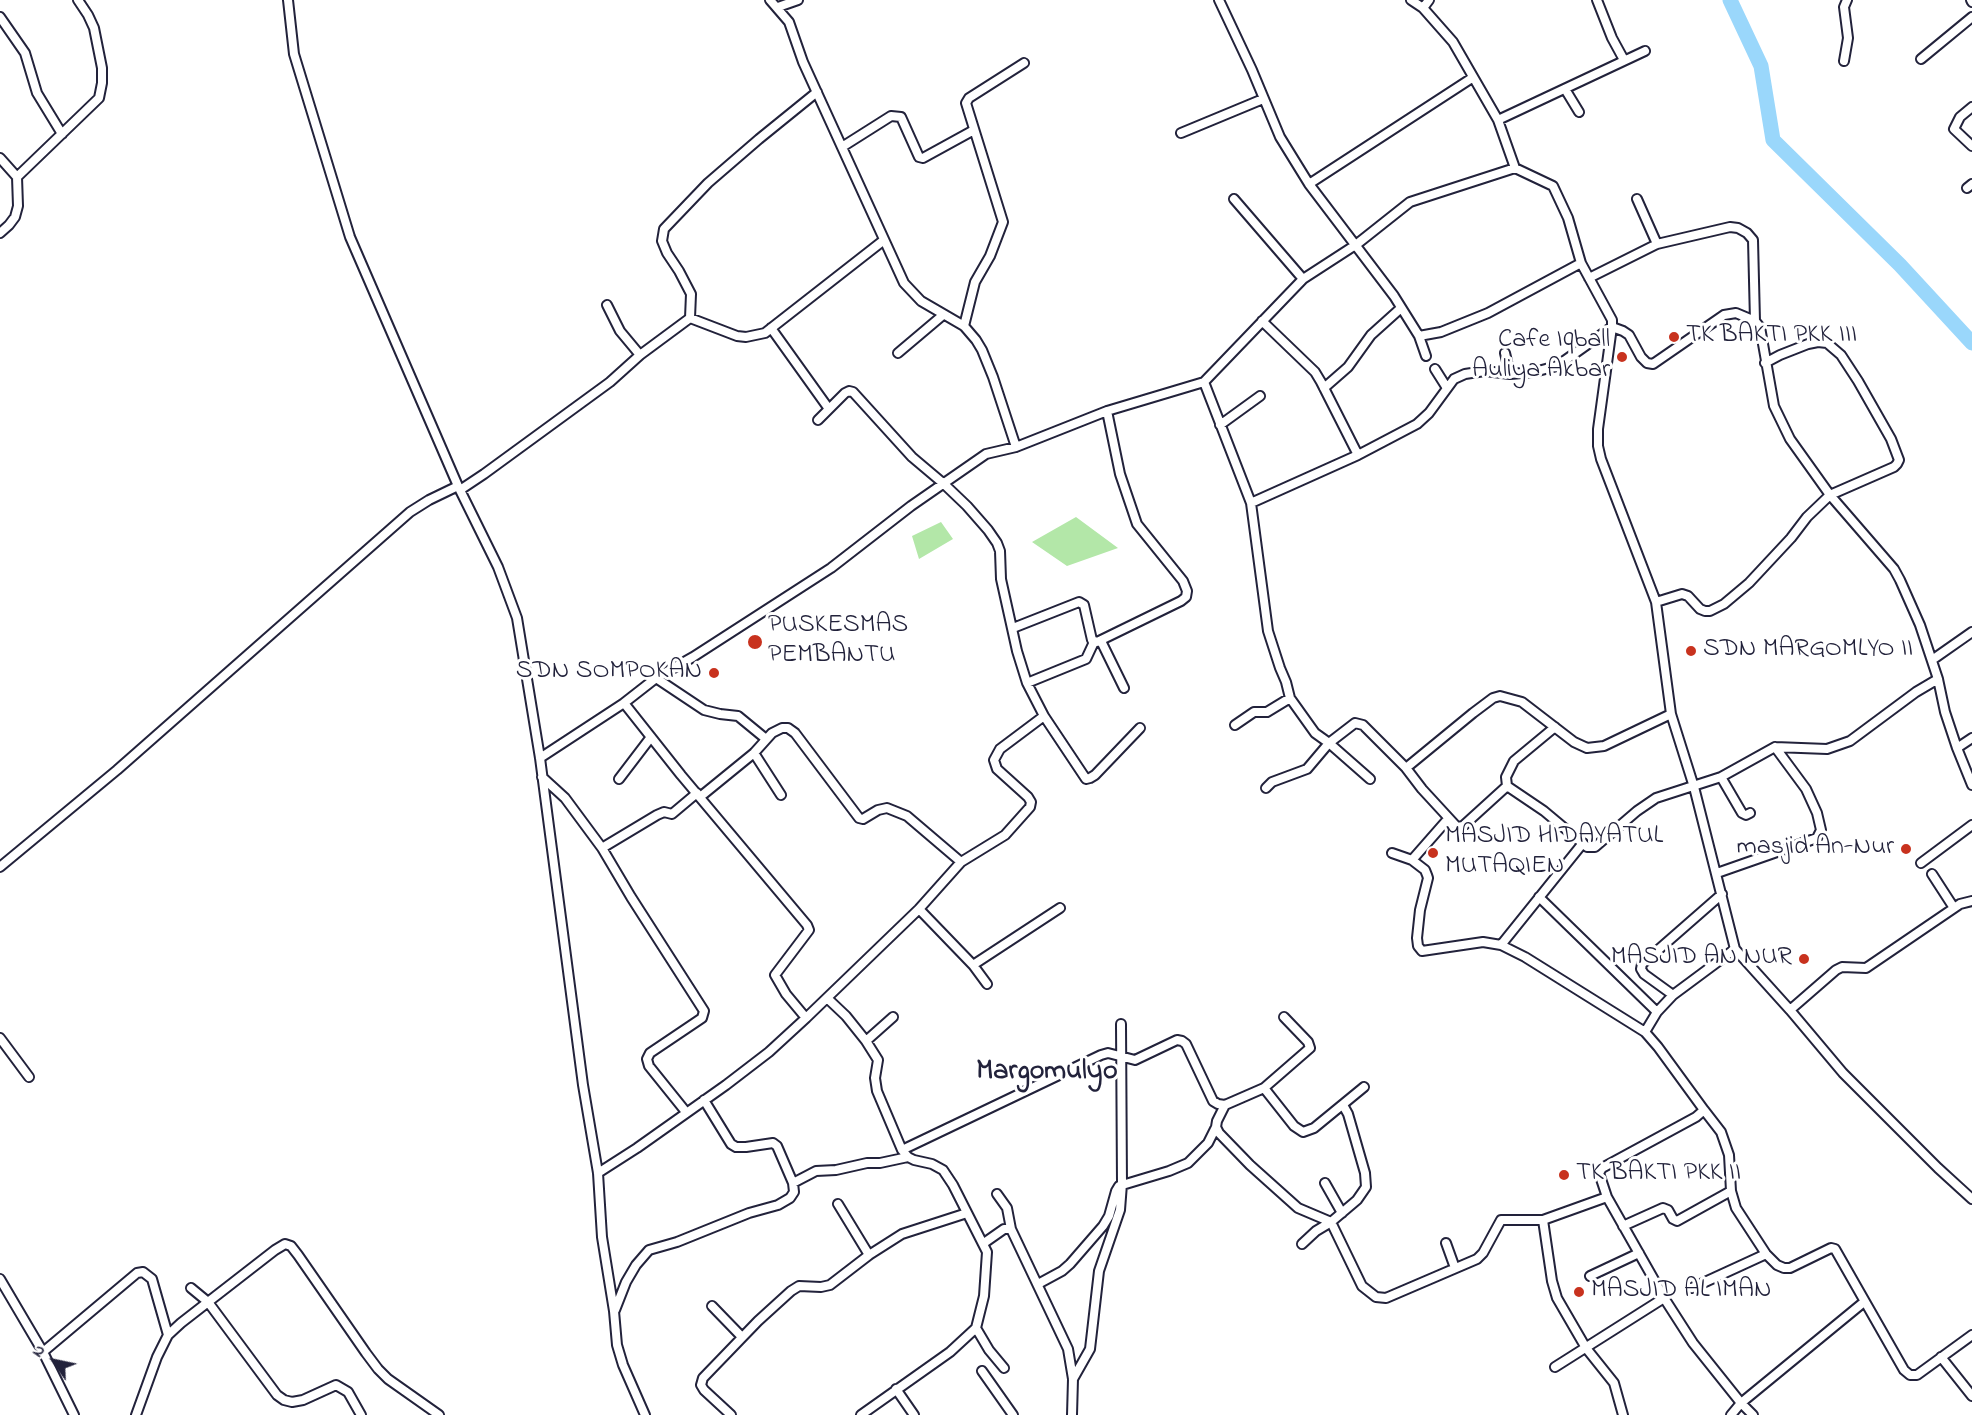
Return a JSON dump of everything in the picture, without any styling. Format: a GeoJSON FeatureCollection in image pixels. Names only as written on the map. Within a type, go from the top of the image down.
{"type":"FeatureCollection","features":[{"type":"Feature","properties":{"kind":"street"},"geometry":{"type":"LineString","coordinates":[[17,177],[99,98],[102,68],[94,28],[78,0]]}},
{"type":"Feature","properties":{"kind":"street"},"geometry":{"type":"LineString","coordinates":[[288,0],[294,54],[350,237],[459,488],[498,567],[517,618],[540,758],[583,1085],[598,1173],[602,1237],[617,1345],[623,1365],[645,1415]]}},
{"type":"Feature","properties":{"kind":"street"},"geometry":{"type":"LineString","coordinates":[[770,0],[789,22],[803,62],[904,283],[921,301],[964,326],[982,351],[1016,447]]}},
{"type":"Feature","properties":{"kind":"street"},"geometry":{"type":"LineString","coordinates":[[778,7],[798,0]]}},
{"type":"Feature","properties":{"kind":"street"},"geometry":{"type":"LineString","coordinates":[[1219,0],[1280,137],[1309,184],[1357,244],[1401,308],[1419,336],[1426,356]]}},
{"type":"Feature","properties":{"kind":"street"},"geometry":{"type":"LineString","coordinates":[[1411,0],[1423,8],[1453,42],[1498,120],[1515,168]]}},
{"type":"Feature","properties":{"kind":"street"},"geometry":{"type":"LineString","coordinates":[[1423,8],[1429,0]]}},
{"type":"Feature","properties":{"kind":"street"},"geometry":{"type":"LineString","coordinates":[[1597,0],[1612,38],[1624,60]]}},
{"type":"Feature","properties":{"kind":"street"},"geometry":{"type":"LineString","coordinates":[[1844,61],[1848,39],[1844,7],[1847,0]]}},
{"type":"Feature","properties":{"kind":"street"},"geometry":{"type":"LineString","coordinates":[[0,17],[25,53],[37,93],[62,134]]}},
{"type":"Feature","properties":{"kind":"street"},"geometry":{"type":"LineString","coordinates":[[1921,59],[1972,17]]}},
{"type":"Feature","properties":{"kind":"street"},"geometry":{"type":"LineString","coordinates":[[1498,120],[1645,51]]}},
{"type":"Feature","properties":{"kind":"street"},"geometry":{"type":"LineString","coordinates":[[964,326],[975,282],[990,256],[1003,222],[966,103],[969,98],[1024,63]]}},
{"type":"Feature","properties":{"kind":"street"},"geometry":{"type":"LineString","coordinates":[[1309,184],[1472,78]]}},
{"type":"Feature","properties":{"kind":"street"},"geometry":{"type":"LineString","coordinates":[[1565,89],[1578,112]]}},
{"type":"Feature","properties":{"kind":"street"},"geometry":{"type":"LineString","coordinates":[[690,318],[691,294],[662,241],[664,229],[708,183],[817,92]]}},
{"type":"Feature","properties":{"kind":"street"},"geometry":{"type":"LineString","coordinates":[[1180,133],[1263,99]]}},
{"type":"Feature","properties":{"kind":"street"},"geometry":{"type":"LineString","coordinates":[[1972,107],[1959,117],[1954,127],[1954,130],[1972,146]]}},
{"type":"Feature","properties":{"kind":"street"},"geometry":{"type":"LineString","coordinates":[[842,147],[891,116],[901,117],[919,157],[923,158],[974,130]]}},
{"type":"Feature","properties":{"kind":"street"},"geometry":{"type":"LineString","coordinates":[[0,158],[17,177],[18,206],[15,217],[0,233]]}},
{"type":"Feature","properties":{"kind":"street"},"geometry":{"type":"LineString","coordinates":[[540,758],[624,704],[656,678],[693,657],[831,568],[912,506],[986,454],[1016,447],[1107,411],[1204,382],[1303,279],[1357,244],[1410,202],[1515,168],[1553,186],[1568,218],[1581,263],[1612,320],[1598,429],[1598,446],[1656,602],[1671,714],[1694,787],[1735,949],[1843,1073],[1972,1199]]}},
{"type":"Feature","properties":{"kind":"street"},"geometry":{"type":"LineString","coordinates":[[1234,199],[1303,279]]}},
{"type":"Feature","properties":{"kind":"street"},"geometry":{"type":"LineString","coordinates":[[1637,199],[1657,244]]}},
{"type":"Feature","properties":{"kind":"street"},"geometry":{"type":"LineString","coordinates":[[1589,278],[1657,244],[1730,227],[1738,228],[1753,240],[1755,321]]}},
{"type":"Feature","properties":{"kind":"street"},"geometry":{"type":"LineString","coordinates":[[690,318],[731,334],[746,337],[765,333],[884,240]]}},
{"type":"Feature","properties":{"kind":"street"},"geometry":{"type":"LineString","coordinates":[[1419,336],[1441,332],[1488,313],[1581,263]]}},
{"type":"Feature","properties":{"kind":"street"},"geometry":{"type":"LineString","coordinates":[[607,305],[620,331],[640,355]]}},
{"type":"Feature","properties":{"kind":"street"},"geometry":{"type":"LineString","coordinates":[[1324,388],[1348,367],[1371,335],[1401,308]]}},
{"type":"Feature","properties":{"kind":"street"},"geometry":{"type":"LineString","coordinates":[[1612,327],[1629,335],[1641,357],[1647,363],[1653,364],[1724,315],[1736,313],[1755,321],[1760,327],[1774,406],[1790,440],[1830,495],[1894,569],[1920,625],[1938,679],[1945,712],[1972,785]]}},
{"type":"Feature","properties":{"kind":"street"},"geometry":{"type":"LineString","coordinates":[[898,353],[943,315]]}},
{"type":"Feature","properties":{"kind":"street"},"geometry":{"type":"LineString","coordinates":[[0,867],[117,770],[410,512],[429,500],[459,488],[484,474],[610,382],[640,355],[690,318]]}},
{"type":"Feature","properties":{"kind":"street"},"geometry":{"type":"LineString","coordinates":[[1262,321],[1307,363],[1324,388],[1358,455]]}},
{"type":"Feature","properties":{"kind":"street"},"geometry":{"type":"LineString","coordinates":[[1251,503],[1358,455],[1417,424],[1429,413],[1454,379],[1465,374],[1485,371],[1510,374],[1534,372],[1557,366],[1612,327]]}},
{"type":"Feature","properties":{"kind":"street"},"geometry":{"type":"LineString","coordinates":[[771,328],[829,409]]}},
{"type":"Feature","properties":{"kind":"street"},"geometry":{"type":"LineString","coordinates":[[1656,602],[1682,594],[1688,596],[1700,609],[1705,611],[1724,604],[1749,583],[1808,516],[1830,495],[1894,467],[1899,460],[1891,439],[1858,381],[1841,355],[1827,343],[1808,344],[1765,363]]}},
{"type":"Feature","properties":{"kind":"street"},"geometry":{"type":"LineString","coordinates":[[1505,353],[1510,374]]}},
{"type":"Feature","properties":{"kind":"street"},"geometry":{"type":"LineString","coordinates":[[1435,369],[1447,388]]}},
{"type":"Feature","properties":{"kind":"street"},"geometry":{"type":"LineString","coordinates":[[1204,382],[1251,503],[1268,631],[1290,698],[1315,734],[1329,743],[1370,779]]}},
{"type":"Feature","properties":{"kind":"street"},"geometry":{"type":"LineString","coordinates":[[818,420],[845,393],[853,392],[912,457],[944,484],[988,530],[1000,551],[1001,579],[1017,651],[1027,683],[1044,716],[1086,779],[1095,775],[1140,728]]}},
{"type":"Feature","properties":{"kind":"street"},"geometry":{"type":"LineString","coordinates":[[1220,425],[1260,396]]}},
{"type":"Feature","properties":{"kind":"street"},"geometry":{"type":"LineString","coordinates":[[1027,683],[1086,659],[1097,641],[1186,597],[1187,591],[1183,581],[1167,558],[1137,524],[1120,474],[1107,411]]}},
{"type":"Feature","properties":{"kind":"street"},"geometry":{"type":"LineString","coordinates":[[1012,628],[1082,602],[1097,641],[1124,688]]}},
{"type":"Feature","properties":{"kind":"street"},"geometry":{"type":"LineString","coordinates":[[1932,660],[1972,632]]}},
{"type":"Feature","properties":{"kind":"street"},"geometry":{"type":"LineString","coordinates":[[656,678],[704,710],[738,716],[766,739]]}},
{"type":"Feature","properties":{"kind":"street"},"geometry":{"type":"LineString","coordinates":[[1555,727],[1514,761],[1506,777],[1507,786],[1544,811],[1587,847],[1595,847],[1656,798],[1721,777],[1775,747],[1827,749],[1845,744],[1916,692],[1938,679]]}},
{"type":"Feature","properties":{"kind":"street"},"geometry":{"type":"LineString","coordinates":[[1406,768],[1473,713],[1493,698],[1500,696],[1522,702],[1580,746],[1595,748],[1605,746],[1671,714]]}},
{"type":"Feature","properties":{"kind":"street"},"geometry":{"type":"LineString","coordinates":[[1235,725],[1252,713],[1268,712],[1290,698]]}},
{"type":"Feature","properties":{"kind":"street"},"geometry":{"type":"LineString","coordinates":[[624,704],[807,925],[809,930],[775,975],[786,994],[806,1018]]}},
{"type":"Feature","properties":{"kind":"street"},"geometry":{"type":"LineString","coordinates":[[598,1173],[637,1148],[769,1052],[919,909],[961,862],[1005,835],[1030,807],[1031,802],[997,769],[994,760],[1000,749],[1044,716]]}},
{"type":"Feature","properties":{"kind":"street"},"geometry":{"type":"LineString","coordinates":[[1266,788],[1272,782],[1307,769],[1329,743],[1355,723],[1363,725],[1406,768],[1456,827],[1463,826],[1507,786]]}},
{"type":"Feature","properties":{"kind":"street"},"geometry":{"type":"LineString","coordinates":[[602,848],[657,815],[672,814],[754,753],[766,739],[782,728],[791,729],[859,818],[863,819],[878,810],[887,808],[907,816],[961,862]]}},
{"type":"Feature","properties":{"kind":"street"},"geometry":{"type":"LineString","coordinates":[[619,779],[651,736]]}},
{"type":"Feature","properties":{"kind":"street"},"geometry":{"type":"LineString","coordinates":[[1957,748],[1972,738]]}},
{"type":"Feature","properties":{"kind":"street"},"geometry":{"type":"LineString","coordinates":[[1717,873],[1817,838],[1821,830],[1817,813],[1806,789],[1775,747]]}},
{"type":"Feature","properties":{"kind":"street"},"geometry":{"type":"LineString","coordinates":[[754,753],[781,795]]}},
{"type":"Feature","properties":{"kind":"street"},"geometry":{"type":"LineString","coordinates":[[542,777],[565,798],[602,848],[630,897],[704,1011],[702,1018],[650,1053],[647,1059],[649,1066],[686,1112]]}},
{"type":"Feature","properties":{"kind":"street"},"geometry":{"type":"LineString","coordinates":[[1721,777],[1742,813],[1746,815],[1750,813]]}},
{"type":"Feature","properties":{"kind":"street"},"geometry":{"type":"LineString","coordinates":[[1412,860],[1448,819]]}},
{"type":"Feature","properties":{"kind":"street"},"geometry":{"type":"LineString","coordinates":[[1921,863],[1972,825]]}},
{"type":"Feature","properties":{"kind":"street"},"geometry":{"type":"LineString","coordinates":[[1501,945],[1583,843]]}},
{"type":"Feature","properties":{"kind":"street"},"geometry":{"type":"LineString","coordinates":[[1392,853],[1412,860],[1425,870],[1428,878],[1420,910],[1417,938],[1418,946],[1422,951],[1483,942],[1501,945],[1526,957],[1645,1032],[1721,1132],[1729,1155],[1731,1191],[1736,1208],[1766,1254],[1777,1265],[1790,1268],[1833,1248],[1904,1370],[1910,1375],[1917,1375],[1972,1335]]}},
{"type":"Feature","properties":{"kind":"street"},"geometry":{"type":"LineString","coordinates":[[1932,874],[1954,908]]}},
{"type":"Feature","properties":{"kind":"street"},"geometry":{"type":"LineString","coordinates":[[1672,994],[1644,974],[1641,969],[1642,964],[1722,894]]}},
{"type":"Feature","properties":{"kind":"street"},"geometry":{"type":"LineString","coordinates":[[1539,897],[1658,1012]]}},
{"type":"Feature","properties":{"kind":"street"},"geometry":{"type":"LineString","coordinates":[[1790,1010],[1836,970],[1842,967],[1866,968],[1960,904],[1972,902]]}},
{"type":"Feature","properties":{"kind":"street"},"geometry":{"type":"LineString","coordinates":[[973,965],[1060,908]]}},
{"type":"Feature","properties":{"kind":"street"},"geometry":{"type":"LineString","coordinates":[[919,909],[973,965],[987,984]]}},
{"type":"Feature","properties":{"kind":"street"},"geometry":{"type":"LineString","coordinates":[[1645,1032],[1672,994],[1735,949]]}},
{"type":"Feature","properties":{"kind":"street"},"geometry":{"type":"LineString","coordinates":[[827,998],[846,1016],[879,1060],[875,1078],[877,1091],[902,1150],[908,1157]]}},
{"type":"Feature","properties":{"kind":"street"},"geometry":{"type":"LineString","coordinates":[[866,1041],[893,1017]]}},
{"type":"Feature","properties":{"kind":"street"},"geometry":{"type":"LineString","coordinates":[[1038,1284],[1070,1264],[1103,1226],[1109,1216],[1117,1187],[1170,1171],[1188,1162],[1208,1143],[1221,1111],[1226,1105],[1264,1088],[1310,1048],[1308,1042],[1284,1017]]}},
{"type":"Feature","properties":{"kind":"street"},"geometry":{"type":"LineString","coordinates":[[1073,1379],[1090,1349],[1099,1271],[1120,1210],[1122,1184],[1121,1024]]}},
{"type":"Feature","properties":{"kind":"street"},"geometry":{"type":"LineString","coordinates":[[0,1038],[29,1077]]}},
{"type":"Feature","properties":{"kind":"street"},"geometry":{"type":"LineString","coordinates":[[902,1150],[1101,1055],[1108,1053],[1135,1060],[1177,1040],[1182,1041],[1214,1101],[1226,1105]]}},
{"type":"Feature","properties":{"kind":"street"},"geometry":{"type":"LineString","coordinates":[[1264,1088],[1294,1126],[1303,1132],[1314,1128],[1364,1087]]}},
{"type":"Feature","properties":{"kind":"street"},"geometry":{"type":"LineString","coordinates":[[614,1311],[631,1274],[649,1250],[677,1242],[749,1213],[784,1203],[794,1192],[793,1183],[777,1146],[773,1143],[746,1147],[736,1147],[731,1144],[704,1100]]}},
{"type":"Feature","properties":{"kind":"street"},"geometry":{"type":"LineString","coordinates":[[1302,1244],[1342,1213],[1363,1194],[1366,1187],[1348,1114],[1343,1105]]}},
{"type":"Feature","properties":{"kind":"street"},"geometry":{"type":"LineString","coordinates":[[1704,1110],[1696,1117],[1602,1168],[1599,1173],[1607,1197],[1664,1298],[1693,1343],[1753,1415]]}},
{"type":"Feature","properties":{"kind":"street"},"geometry":{"type":"LineString","coordinates":[[1216,1127],[1250,1165],[1298,1208],[1331,1222],[1362,1286],[1376,1297],[1386,1298],[1477,1259],[1483,1253],[1501,1220],[1543,1220],[1607,1197]]}},
{"type":"Feature","properties":{"kind":"street"},"geometry":{"type":"LineString","coordinates":[[793,1183],[816,1171],[836,1170],[867,1163],[880,1164],[908,1157],[932,1164],[943,1170],[953,1185],[987,1252],[981,1310],[976,1328],[950,1352],[861,1415]]}},
{"type":"Feature","properties":{"kind":"street"},"geometry":{"type":"LineString","coordinates":[[1325,1183],[1342,1213]]}},
{"type":"Feature","properties":{"kind":"street"},"geometry":{"type":"LineString","coordinates":[[1623,1226],[1663,1208],[1668,1210],[1673,1220],[1677,1221],[1731,1191]]}},
{"type":"Feature","properties":{"kind":"street"},"geometry":{"type":"LineString","coordinates":[[998,1194],[1006,1208],[1011,1229],[1068,1349],[1073,1379],[1072,1415]]}},
{"type":"Feature","properties":{"kind":"street"},"geometry":{"type":"LineString","coordinates":[[838,1204],[869,1255]]}},
{"type":"Feature","properties":{"kind":"street"},"geometry":{"type":"LineString","coordinates":[[731,1415],[710,1397],[701,1385],[703,1378],[741,1337],[791,1291],[799,1286],[830,1285],[869,1255],[902,1234],[967,1213]]}},
{"type":"Feature","properties":{"kind":"street"},"geometry":{"type":"LineString","coordinates":[[1543,1220],[1554,1290],[1586,1348],[1614,1383],[1623,1415]]}},
{"type":"Feature","properties":{"kind":"street"},"geometry":{"type":"LineString","coordinates":[[984,1243],[1004,1229],[1011,1229]]}},
{"type":"Feature","properties":{"kind":"street"},"geometry":{"type":"LineString","coordinates":[[1446,1243],[1455,1268]]}},
{"type":"Feature","properties":{"kind":"street"},"geometry":{"type":"LineString","coordinates":[[136,1415],[157,1357],[168,1335],[285,1244],[291,1246],[378,1369],[388,1379],[439,1415]]}},
{"type":"Feature","properties":{"kind":"street"},"geometry":{"type":"LineString","coordinates":[[1590,1276],[1639,1253]]}},
{"type":"Feature","properties":{"kind":"street"},"geometry":{"type":"LineString","coordinates":[[1692,1288],[1766,1254]]}},
{"type":"Feature","properties":{"kind":"street"},"geometry":{"type":"LineString","coordinates":[[43,1352],[137,1273],[143,1272],[152,1279],[168,1335]]}},
{"type":"Feature","properties":{"kind":"street"},"geometry":{"type":"LineString","coordinates":[[0,1279],[43,1352],[74,1415]]}},
{"type":"Feature","properties":{"kind":"street"},"geometry":{"type":"LineString","coordinates":[[191,1288],[208,1302],[284,1400],[292,1402],[303,1400],[336,1385],[348,1392],[361,1415]]}},
{"type":"Feature","properties":{"kind":"street"},"geometry":{"type":"LineString","coordinates":[[1555,1367],[1664,1298]]}},
{"type":"Feature","properties":{"kind":"street"},"geometry":{"type":"LineString","coordinates":[[1731,1415],[1741,1403],[1864,1302]]}},
{"type":"Feature","properties":{"kind":"street"},"geometry":{"type":"LineString","coordinates":[[712,1306],[741,1337]]}},
{"type":"Feature","properties":{"kind":"street"},"geometry":{"type":"LineString","coordinates":[[976,1328],[989,1350],[1004,1368]]}},
{"type":"Feature","properties":{"kind":"street"},"geometry":{"type":"LineString","coordinates":[[1941,1357],[1972,1396]]}},
{"type":"Feature","properties":{"kind":"street"},"geometry":{"type":"LineString","coordinates":[[982,1371],[1013,1415]]}},
{"type":"Feature","properties":{"kind":"street"},"geometry":{"type":"LineString","coordinates":[[896,1389],[914,1415]]}},
{"type":"Feature","properties":{"kind":"green space"},"geometry":{"type":"Polygon","coordinates":[[[1076,517],[1118,548],[1067,566],[1032,542],[1076,517]]]}},
{"type":"Feature","properties":{"kind":"green space"},"geometry":{"type":"Polygon","coordinates":[[[941,522],[953,539],[919,559],[912,536],[941,522]]]}},
{"type":"Feature","properties":{"kind":"waterway"},"geometry":{"type":"LineString","coordinates":[[1730,0],[1761,66],[1773,140],[1900,265],[1972,343]]}},
{"type":"Feature","properties":{"kind":"place","name":"TK BAKTI PKK III"},"geometry":{"type":"Point","coordinates":[1674,337]}},
{"type":"Feature","properties":{"kind":"place","name":"Cafe Iqball Auliya Akbar"},"geometry":{"type":"Point","coordinates":[1622,357]}},
{"type":"Feature","properties":{"kind":"place","name":"PUSKESMAS PEMBANTU"},"geometry":{"type":"Point","coordinates":[755,642]}},
{"type":"Feature","properties":{"kind":"place","name":"SDN MARGOMLYO II"},"geometry":{"type":"Point","coordinates":[1691,651]}},
{"type":"Feature","properties":{"kind":"place","name":"SDN SOMPOKAN"},"geometry":{"type":"Point","coordinates":[714,673]}},
{"type":"Feature","properties":{"kind":"place","name":"masjid An-Nur"},"geometry":{"type":"Point","coordinates":[1906,849]}},
{"type":"Feature","properties":{"kind":"place","name":"MASJID HIDAYATUL MUTAQIEN"},"geometry":{"type":"Point","coordinates":[1433,853]}},
{"type":"Feature","properties":{"kind":"place","name":"MASJID AN NUR"},"geometry":{"type":"Point","coordinates":[1804,959]}},
{"type":"Feature","properties":{"kind":"place","name":"TK BAKTI PKK II"},"geometry":{"type":"Point","coordinates":[1564,1175]}},
{"type":"Feature","properties":{"kind":"place","name":"MASJID AL IMAN"},"geometry":{"type":"Point","coordinates":[1579,1292]}},
{"type":"Feature","properties":{"kind":"district","name":"Margomulyo"},"geometry":{"type":"Point","coordinates":[1047,1073]}}]}
